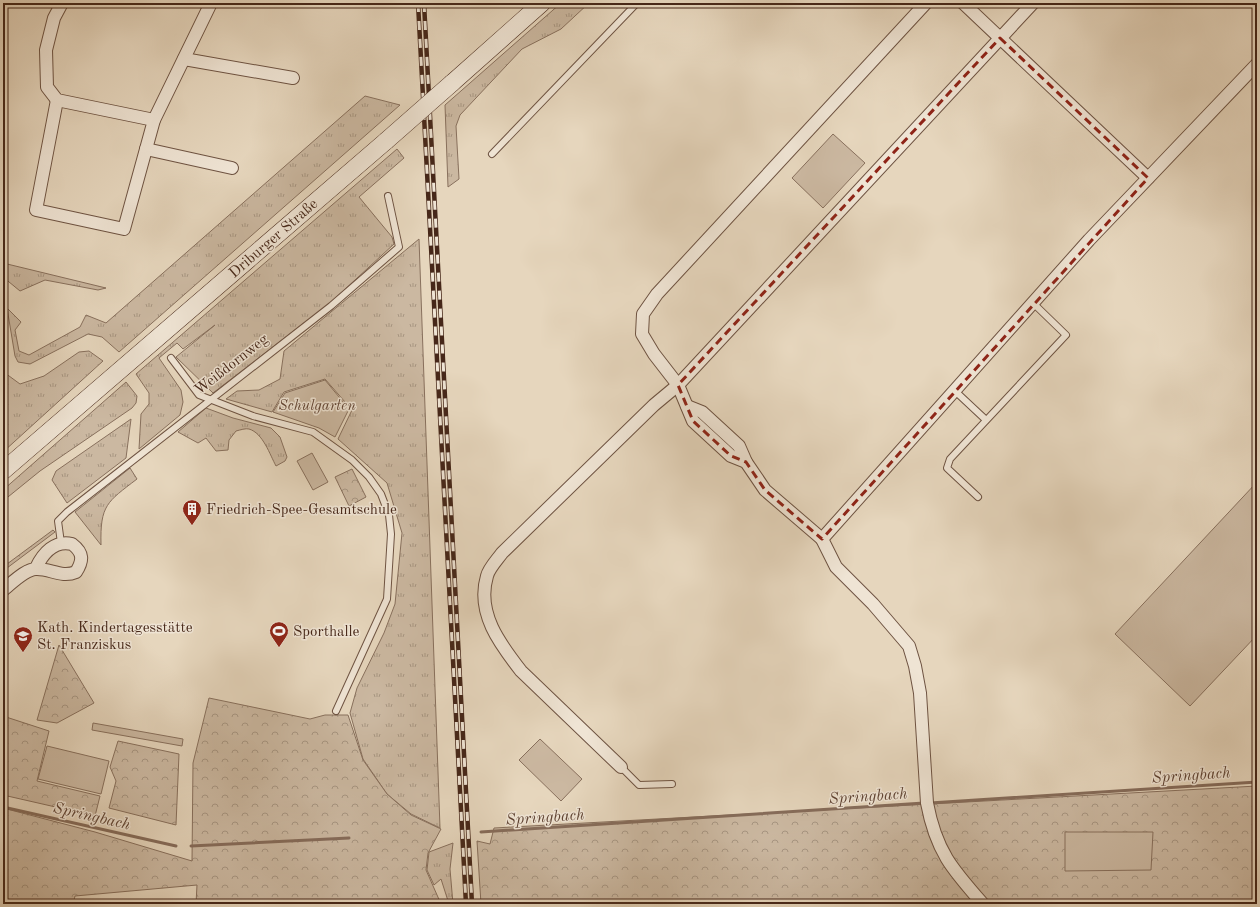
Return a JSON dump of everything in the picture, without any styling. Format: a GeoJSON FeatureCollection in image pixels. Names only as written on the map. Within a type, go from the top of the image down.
{"type":"FeatureCollection","features":[{"type":"Feature","properties":{"kind":"main road","name":"Driburger Straße"},"geometry":{"type":"LineString","coordinates":[[3,472],[386,141],[542,3]]}},
{"type":"Feature","properties":{"kind":"street"},"geometry":{"type":"LineString","coordinates":[[62,3],[54,18],[46,50],[47,87],[57,100],[154,120]]}},
{"type":"Feature","properties":{"kind":"street"},"geometry":{"type":"LineString","coordinates":[[57,100],[36,210],[124,229],[154,120],[211,3]]}},
{"type":"Feature","properties":{"kind":"street"},"geometry":{"type":"LineString","coordinates":[[926,3],[649,303],[643,314],[642,334],[654,354],[678,385],[693,421],[731,456],[746,462],[765,490],[822,539],[836,567],[873,604],[909,646],[915,666],[920,693],[927,800],[938,842],[947,861],[983,904]]}},
{"type":"Feature","properties":{"kind":"street"},"geometry":{"type":"LineString","coordinates":[[963,3],[1148,178]]}},
{"type":"Feature","properties":{"kind":"street"},"geometry":{"type":"LineString","coordinates":[[621,767],[521,671],[494,633],[483,598],[487,575],[502,553],[654,405],[678,385],[1034,3]]}},
{"type":"Feature","properties":{"kind":"street"},"geometry":{"type":"LineString","coordinates":[[184,58],[293,78]]}},
{"type":"Feature","properties":{"kind":"street"},"geometry":{"type":"LineString","coordinates":[[822,539],[1033,303],[1148,178],[1257,64]]}},
{"type":"Feature","properties":{"kind":"street"},"geometry":{"type":"LineString","coordinates":[[146,149],[232,168]]}},
{"type":"Feature","properties":{"kind":"street"},"geometry":{"type":"LineString","coordinates":[[3,590],[29,571],[36,568],[59,574],[70,575],[76,572],[82,560],[81,553],[72,544],[61,543],[42,556],[36,568]]}},
{"type":"Feature","properties":{"kind":"lane"},"geometry":{"type":"LineString","coordinates":[[492,154],[637,3]]}},
{"type":"Feature","properties":{"kind":"lane","name":"Weißdornweg"},"geometry":{"type":"LineString","coordinates":[[61,543],[58,521],[67,512],[332,306],[399,247],[388,196]]}},
{"type":"Feature","properties":{"kind":"lane"},"geometry":{"type":"LineString","coordinates":[[978,498],[947,468],[950,459],[1066,335],[1033,303]]}},
{"type":"Feature","properties":{"kind":"lane"},"geometry":{"type":"LineString","coordinates":[[172,358],[199,395],[253,416],[313,432],[352,460],[369,477],[381,494],[392,534],[387,599],[336,710]]}},
{"type":"Feature","properties":{"kind":"lane"},"geometry":{"type":"LineString","coordinates":[[955,391],[986,420]]}},
{"type":"Feature","properties":{"kind":"lane"},"geometry":{"type":"LineString","coordinates":[[621,767],[639,785],[672,784]]}},
{"type":"Feature","properties":{"kind":"highlighted area"},"geometry":{"type":"Polygon","coordinates":[[[1000,38],[1148,178],[822,539],[765,490],[746,462],[731,456],[693,421],[678,385],[1000,38]]]}},
{"type":"Feature","properties":{"kind":"green space"},"geometry":{"type":"Polygon","coordinates":[[[561,3],[589,3],[561,29],[522,49],[460,115],[456,126],[459,179],[448,187],[445,105],[561,3]]]}},
{"type":"Feature","properties":{"kind":"green space"},"geometry":{"type":"Polygon","coordinates":[[[365,96],[400,105],[119,352],[102,337],[88,334],[30,364],[18,362],[15,356],[7,308],[21,322],[15,330],[19,351],[29,355],[80,327],[86,315],[106,323],[365,96]]]}},
{"type":"Feature","properties":{"kind":"green space"},"geometry":{"type":"Polygon","coordinates":[[[833,134],[865,163],[823,208],[792,178],[833,134]]]}},
{"type":"Feature","properties":{"kind":"green space"},"geometry":{"type":"Polygon","coordinates":[[[397,149],[404,158],[359,197],[392,237],[394,244],[330,303],[213,393],[176,357],[215,325],[183,349],[177,343],[159,358],[181,390],[183,402],[180,415],[139,449],[141,414],[149,404],[149,393],[136,374],[397,149]]]}},
{"type":"Feature","properties":{"kind":"green space"},"geometry":{"type":"Polygon","coordinates":[[[419,239],[440,828],[411,814],[387,794],[363,759],[350,713],[357,688],[384,633],[395,604],[402,533],[387,483],[338,439],[352,410],[325,379],[284,392],[272,412],[226,399],[237,391],[259,390],[280,379],[284,351],[419,239]]]}},
{"type":"Feature","properties":{"kind":"green space"},"geometry":{"type":"Polygon","coordinates":[[[3,263],[106,288],[98,290],[45,280],[20,291],[3,277],[3,263]]]}},
{"type":"Feature","properties":{"kind":"green space"},"geometry":{"type":"Polygon","coordinates":[[[89,351],[103,361],[3,452],[3,358],[5,373],[20,384],[44,376],[79,352],[89,351]]]}},
{"type":"Feature","properties":{"kind":"green space","name":"Schulgarten"},"geometry":{"type":"Polygon","coordinates":[[[325,380],[349,409],[335,437],[319,428],[273,412],[285,393],[325,380]]]}},
{"type":"Feature","properties":{"kind":"green space"},"geometry":{"type":"Polygon","coordinates":[[[126,382],[137,396],[136,403],[132,408],[40,471],[3,501],[3,490],[126,382]]]}},
{"type":"Feature","properties":{"kind":"green space"},"geometry":{"type":"Polygon","coordinates":[[[206,408],[233,418],[271,428],[280,437],[287,457],[285,461],[276,466],[262,440],[254,431],[249,429],[236,431],[229,440],[228,450],[216,451],[206,438],[198,443],[178,432],[206,408]]]}},
{"type":"Feature","properties":{"kind":"green space"},"geometry":{"type":"Polygon","coordinates":[[[131,419],[126,458],[67,503],[52,480],[56,471],[131,419]]]}},
{"type":"Feature","properties":{"kind":"green space"},"geometry":{"type":"Polygon","coordinates":[[[312,453],[328,482],[313,490],[297,461],[312,453]]]}},
{"type":"Feature","properties":{"kind":"green space"},"geometry":{"type":"Polygon","coordinates":[[[130,468],[137,479],[112,499],[107,506],[102,521],[101,545],[75,512],[130,468]]]}},
{"type":"Feature","properties":{"kind":"green space"},"geometry":{"type":"Polygon","coordinates":[[[352,469],[366,497],[349,506],[335,477],[352,469]]]}},
{"type":"Feature","properties":{"kind":"green space"},"geometry":{"type":"Polygon","coordinates":[[[1257,482],[1257,635],[1190,706],[1115,634],[1257,482]]]}},
{"type":"Feature","properties":{"kind":"green space"},"geometry":{"type":"Polygon","coordinates":[[[53,530],[55,532],[3,571],[3,567],[53,530]]]}},
{"type":"Feature","properties":{"kind":"green space"},"geometry":{"type":"Polygon","coordinates":[[[59,645],[94,703],[57,723],[37,720],[59,645]]]}},
{"type":"Feature","properties":{"kind":"green space"},"geometry":{"type":"Polygon","coordinates":[[[209,698],[310,719],[325,715],[348,715],[363,760],[387,794],[411,815],[441,829],[428,853],[426,870],[441,904],[196,904],[197,885],[75,896],[73,904],[3,904],[3,808],[95,832],[192,861],[193,763],[209,698]]]}},
{"type":"Feature","properties":{"kind":"green space"},"geometry":{"type":"Polygon","coordinates":[[[3,716],[49,731],[37,781],[100,796],[95,816],[3,795],[3,716]]]}},
{"type":"Feature","properties":{"kind":"green space"},"geometry":{"type":"Polygon","coordinates":[[[93,723],[183,739],[182,746],[92,730],[93,723]]]}},
{"type":"Feature","properties":{"kind":"green space"},"geometry":{"type":"Polygon","coordinates":[[[540,739],[582,779],[561,801],[519,760],[540,739]]]}},
{"type":"Feature","properties":{"kind":"green space"},"geometry":{"type":"Polygon","coordinates":[[[118,741],[179,754],[176,825],[109,808],[116,781],[110,767],[118,741]]]}},
{"type":"Feature","properties":{"kind":"green space"},"geometry":{"type":"Polygon","coordinates":[[[47,746],[109,761],[101,794],[38,779],[47,746]]]}},
{"type":"Feature","properties":{"kind":"green space"},"geometry":{"type":"Polygon","coordinates":[[[1257,786],[1257,904],[481,904],[477,841],[490,844],[494,828],[1257,786]]]}},
{"type":"Feature","properties":{"kind":"green space"},"geometry":{"type":"Polygon","coordinates":[[[1065,832],[1153,832],[1151,870],[1065,871],[1065,832]]]}},
{"type":"Feature","properties":{"kind":"green space"},"geometry":{"type":"Polygon","coordinates":[[[453,843],[450,869],[453,904],[449,904],[441,879],[434,885],[427,870],[429,852],[453,843]]]}},
{"type":"Feature","properties":{"kind":"waterway","name":"Springbach"},"geometry":{"type":"LineString","coordinates":[[930,803],[1257,782]]}},
{"type":"Feature","properties":{"kind":"waterway","name":"Springbach"},"geometry":{"type":"LineString","coordinates":[[481,832],[924,803]]}},
{"type":"Feature","properties":{"kind":"waterway","name":"Springbach"},"geometry":{"type":"LineString","coordinates":[[3,807],[176,846]]}},
{"type":"Feature","properties":{"kind":"waterway","name":"Springbach"},"geometry":{"type":"LineString","coordinates":[[191,846],[349,838]]}},
{"type":"Feature","properties":{"kind":"railway"},"geometry":{"type":"LineString","coordinates":[[418,3],[466,904]]}},
{"type":"Feature","properties":{"kind":"railway"},"geometry":{"type":"LineString","coordinates":[[424,3],[472,904]]}},
{"type":"Feature","properties":{"kind":"place","name":"Friedrich-Spee-Gesamtschule"},"geometry":{"type":"Point","coordinates":[192,526]}},
{"type":"Feature","properties":{"kind":"place","name":"Sporthalle"},"geometry":{"type":"Point","coordinates":[279,648]}},
{"type":"Feature","properties":{"kind":"place","name":"Kath. Kindertagesstätte St. Franziskus"},"geometry":{"type":"Point","coordinates":[23,653]}}]}
